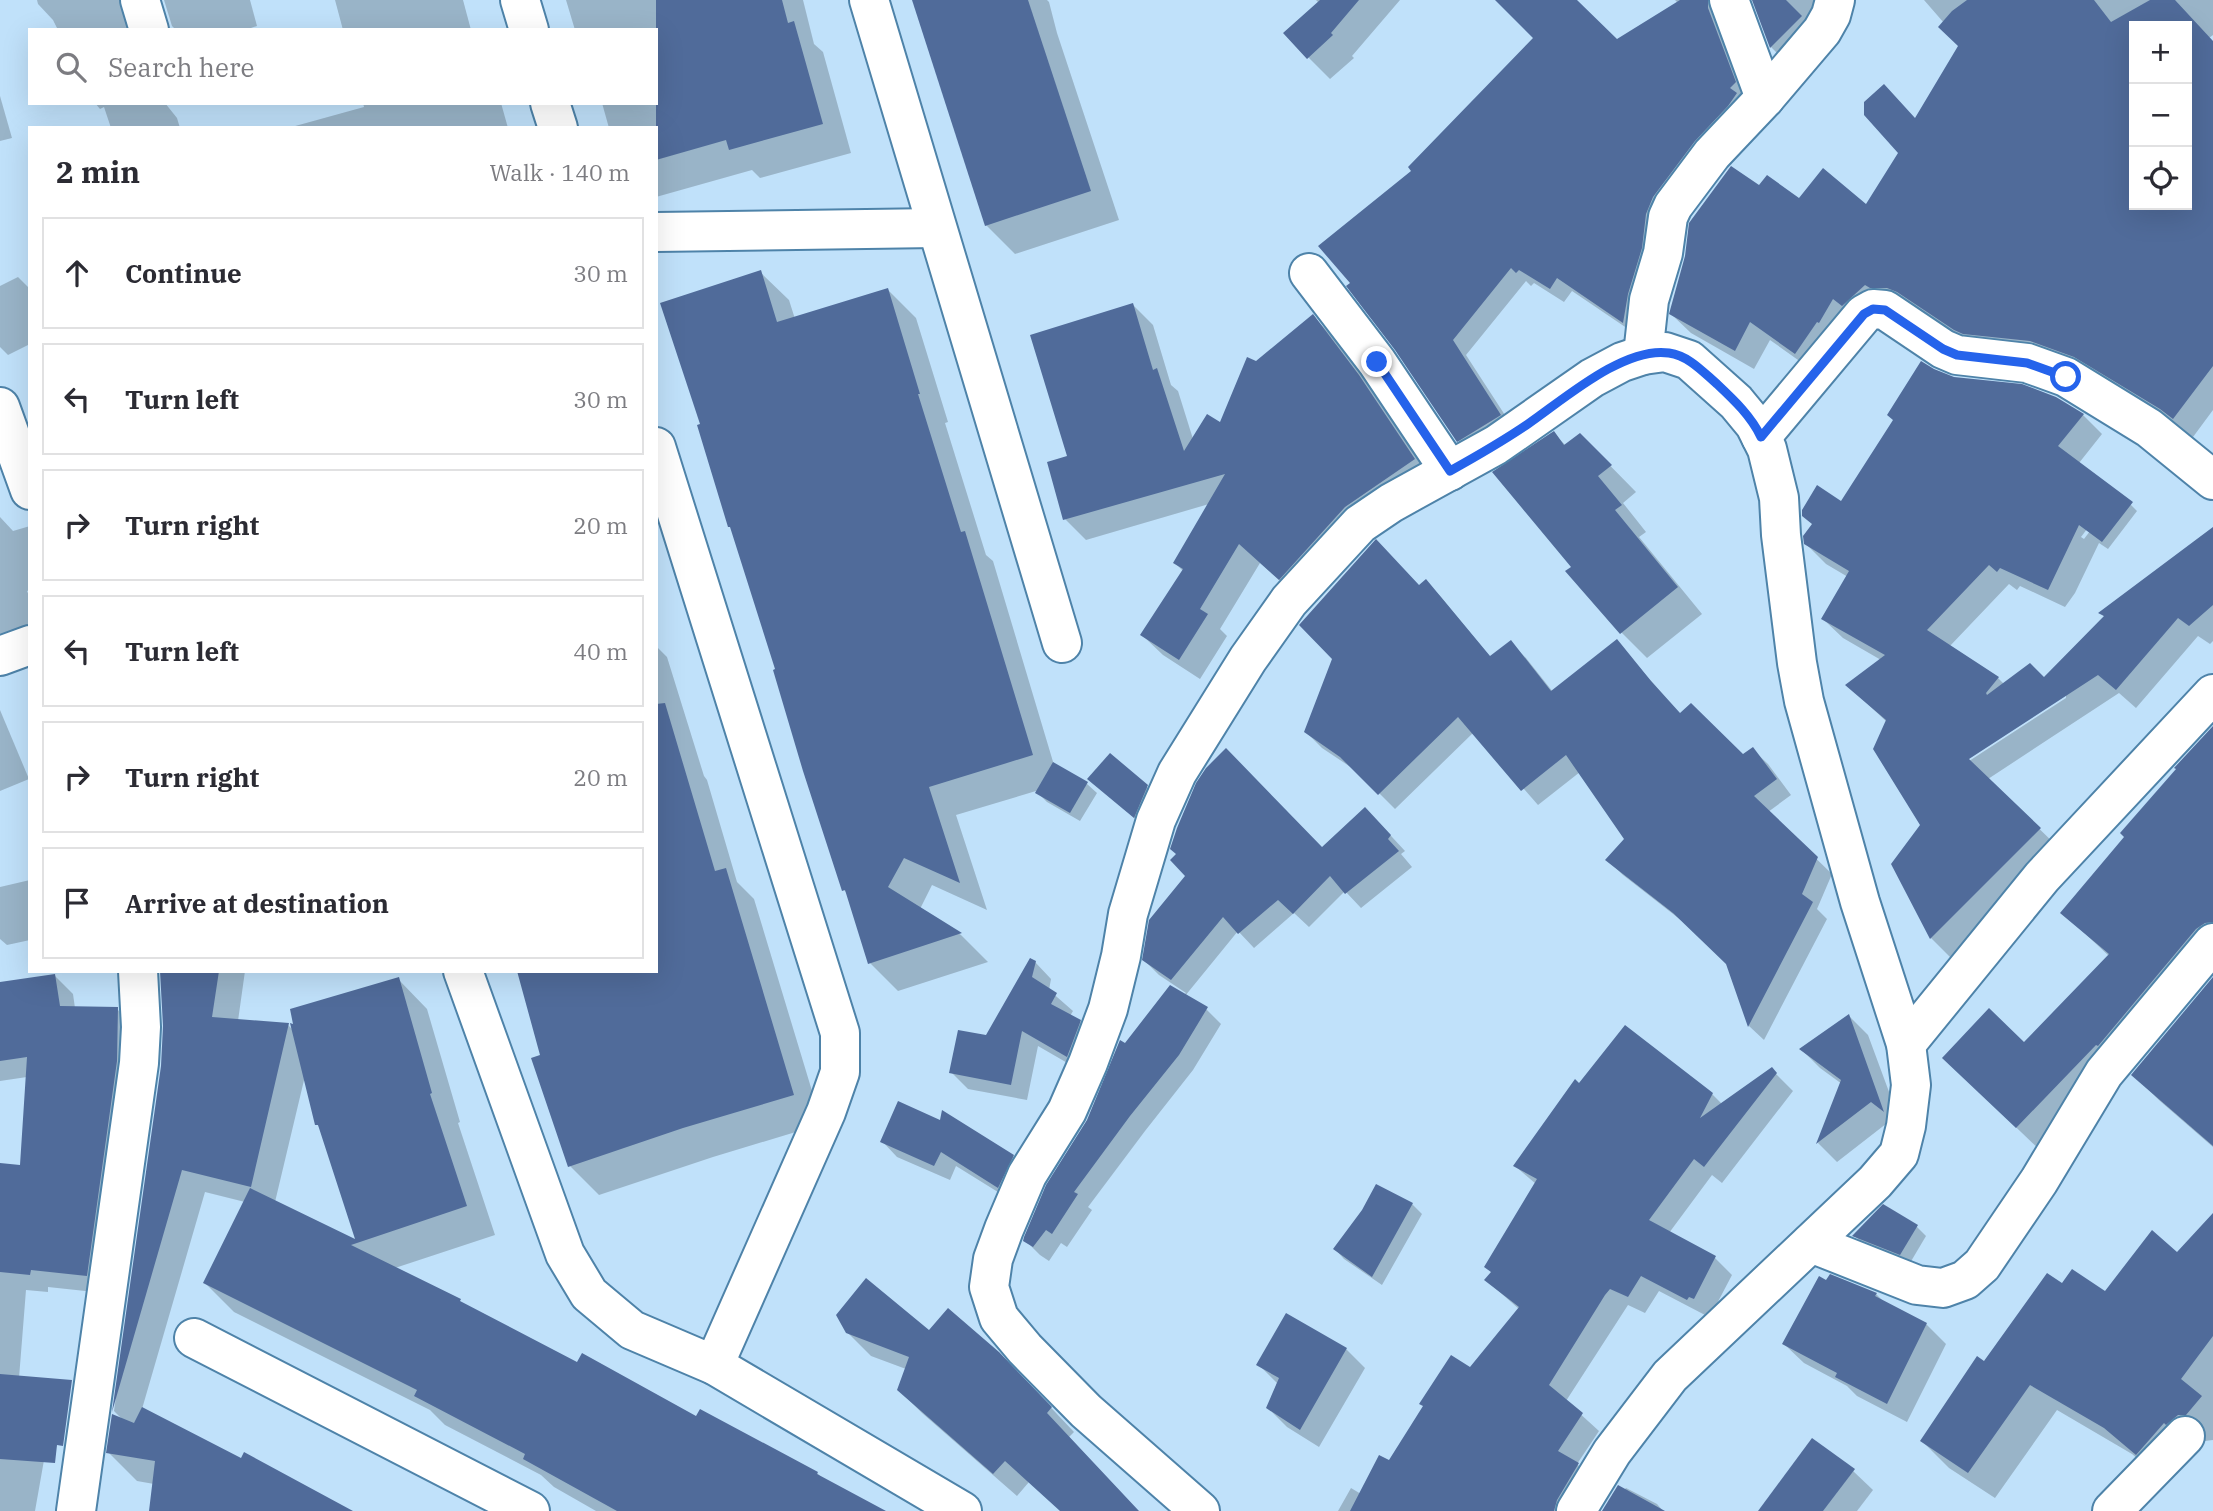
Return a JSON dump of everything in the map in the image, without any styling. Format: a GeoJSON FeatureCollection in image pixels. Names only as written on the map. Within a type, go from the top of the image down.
{"type":"FeatureCollection","features":[{"type":"Feature","properties":{"kind":"street"},"geometry":{"type":"LineString","coordinates":[[140,0],[148,28]]}},
{"type":"Feature","properties":{"kind":"street"},"geometry":{"type":"LineString","coordinates":[[520,0],[527,28]]}},
{"type":"Feature","properties":{"kind":"street"},"geometry":{"type":"LineString","coordinates":[[869,0],[1062,643]]}},
{"type":"Feature","properties":{"kind":"street"},"geometry":{"type":"LineString","coordinates":[[1729,0],[1765,98]]}},
{"type":"Feature","properties":{"kind":"street"},"geometry":{"type":"LineString","coordinates":[[1643,355],[1649,300],[1663,253],[1668,217],[1673,206],[1712,154],[1765,98],[1822,31],[1831,15],[1835,0]]}},
{"type":"Feature","properties":{"kind":"street"},"geometry":{"type":"LineString","coordinates":[[552,105],[557,126]]}},
{"type":"Feature","properties":{"kind":"street"},"geometry":{"type":"LineString","coordinates":[[658,232],[936,228]]}},
{"type":"Feature","properties":{"kind":"street"},"geometry":{"type":"LineString","coordinates":[[1309,273],[1377,362],[1450,471]]}},
{"type":"Feature","properties":{"kind":"street"},"geometry":{"type":"LineString","coordinates":[[1761,437],[1864,314],[1873,309],[1885,310],[1943,349],[1957,355],[2027,363],[2066,377],[2149,428],[2213,480]]}},
{"type":"Feature","properties":{"kind":"street"},"geometry":{"type":"LineString","coordinates":[[1200,1511],[1086,1411],[1025,1349],[999,1318],[989,1287],[993,1259],[1027,1175],[1067,1111],[1108,1009],[1128,914],[1156,820],[1177,773],[1248,659],[1289,601],[1360,524],[1391,503],[1507,438],[1592,378],[1622,362],[1665,352],[1689,360],[1736,401],[1755,425],[1767,449],[1779,498],[1797,663],[1804,701],[1860,902],[1906,1044],[1911,1085],[1899,1154],[1875,1182],[1670,1376],[1612,1452],[1576,1511]]}},
{"type":"Feature","properties":{"kind":"street"},"geometry":{"type":"LineString","coordinates":[[0,407],[28,484]]}},
{"type":"Feature","properties":{"kind":"street"},"geometry":{"type":"LineString","coordinates":[[658,453],[840,1033],[840,1072],[826,1112],[714,1365]]}},
{"type":"Feature","properties":{"kind":"street"},"geometry":{"type":"LineString","coordinates":[[0,656],[28,646]]}},
{"type":"Feature","properties":{"kind":"street"},"geometry":{"type":"LineString","coordinates":[[1906,1044],[2042,877],[2213,694]]}},
{"type":"Feature","properties":{"kind":"street"},"geometry":{"type":"LineString","coordinates":[[1811,1243],[1917,1285],[1943,1288],[1965,1280],[1982,1265],[2039,1181],[2104,1073],[2213,943]]}},
{"type":"Feature","properties":{"kind":"street"},"geometry":{"type":"LineString","coordinates":[[76,1511],[139,1063],[141,1027],[138,973]]}},
{"type":"Feature","properties":{"kind":"street"},"geometry":{"type":"LineString","coordinates":[[464,973],[565,1254],[589,1294],[632,1330],[714,1365],[962,1511]]}},
{"type":"Feature","properties":{"kind":"street"},"geometry":{"type":"LineString","coordinates":[[194,1338],[530,1511]]}},
{"type":"Feature","properties":{"kind":"street"},"geometry":{"type":"LineString","coordinates":[[2112,1511],[2185,1436]]}},
{"type":"Feature","properties":{"kind":"building"},"geometry":{"type":"Polygon","coordinates":[[[656,0],[782,0],[788,23],[794,21],[823,124],[729,150],[726,140],[658,159],[656,0]]]}},
{"type":"Feature","properties":{"kind":"building"},"geometry":{"type":"Polygon","coordinates":[[[912,0],[1028,0],[1091,191],[985,226],[912,0]]]}},
{"type":"Feature","properties":{"kind":"building"},"geometry":{"type":"Polygon","coordinates":[[[1320,0],[1359,0],[1331,33],[1333,35],[1307,59],[1283,33],[1320,0]]]}},
{"type":"Feature","properties":{"kind":"building"},"geometry":{"type":"Polygon","coordinates":[[[1495,0],[1577,0],[1617,39],[1680,0],[1708,0],[1708,8],[1736,82],[1730,88],[1737,93],[1695,141],[1653,197],[1646,214],[1642,248],[1628,294],[1623,323],[1557,278],[1550,289],[1511,268],[1453,340],[1501,415],[1457,442],[1395,350],[1346,286],[1350,283],[1318,246],[1411,171],[1408,167],[1533,38],[1495,0]]]}},
{"type":"Feature","properties":{"kind":"building"},"geometry":{"type":"Polygon","coordinates":[[[1752,0],[1786,0],[1802,16],[1770,48],[1752,0]]]}},
{"type":"Feature","properties":{"kind":"building"},"geometry":{"type":"Polygon","coordinates":[[[1967,0],[2094,0],[2111,22],[2150,0],[2175,0],[2213,41],[2213,366],[2173,419],[2074,357],[2030,341],[1963,334],[1887,288],[1870,288],[1865,285],[1842,306],[1833,299],[1819,323],[1817,322],[1795,354],[1750,322],[1735,351],[1669,314],[1685,256],[1689,223],[1731,166],[1759,185],[1767,175],[1799,198],[1823,168],[1866,204],[1898,153],[1864,115],[1864,102],[1884,84],[1915,118],[1958,46],[1938,27],[1952,11],[1967,0]]]}},
{"type":"Feature","properties":{"kind":"building"},"geometry":{"type":"Polygon","coordinates":[[[761,270],[777,322],[888,288],[918,394],[961,532],[965,531],[1033,755],[929,787],[960,883],[904,858],[888,887],[962,933],[868,964],[803,771],[773,670],[775,669],[728,527],[697,425],[700,424],[660,303],[761,270]]]}},
{"type":"Feature","properties":{"kind":"building"},"geometry":{"type":"Polygon","coordinates":[[[1133,303],[1153,370],[1157,368],[1184,451],[1207,414],[1220,422],[1247,357],[1256,361],[1313,314],[1359,375],[1415,459],[1345,507],[1279,580],[1239,544],[1200,609],[1208,614],[1179,660],[1140,635],[1183,569],[1173,563],[1225,474],[1063,520],[1047,462],[1067,456],[1030,335],[1133,303]]]}},
{"type":"Feature","properties":{"kind":"building"},"geometry":{"type":"Polygon","coordinates":[[[1921,361],[1954,377],[2022,384],[2056,397],[2084,414],[2058,446],[2133,502],[2102,542],[2079,525],[2048,590],[2000,568],[1997,572],[1989,565],[1927,630],[1999,677],[1987,695],[2030,663],[2044,677],[2104,616],[2098,613],[2213,527],[2213,605],[2189,626],[2178,618],[2116,690],[2098,675],[1969,759],[2041,828],[1930,939],[1891,864],[1920,825],[1873,749],[1886,720],[1845,685],[1885,655],[1821,619],[1849,571],[1804,544],[1803,536],[1812,524],[1802,516],[1802,510],[1817,485],[1841,501],[1893,420],[1887,415],[1921,361]]]}},
{"type":"Feature","properties":{"kind":"building"},"geometry":{"type":"Polygon","coordinates":[[[1554,431],[1564,445],[1580,433],[1612,465],[1598,476],[1622,505],[1615,510],[1678,587],[1620,634],[1565,571],[1571,567],[1492,472],[1554,431]]]}},
{"type":"Feature","properties":{"kind":"building"},"geometry":{"type":"Polygon","coordinates":[[[1376,539],[1419,585],[1426,579],[1490,656],[1511,640],[1551,691],[1617,639],[1680,713],[1691,703],[1743,754],[1753,747],[1777,779],[1754,796],[1818,857],[1802,894],[1813,902],[1748,1027],[1726,964],[1673,913],[1605,860],[1624,839],[1566,755],[1521,791],[1458,717],[1378,795],[1340,757],[1304,732],[1332,659],[1299,625],[1376,539]]]}},
{"type":"Feature","properties":{"kind":"building"},"geometry":{"type":"Polygon","coordinates":[[[665,703],[715,871],[726,868],[794,1095],[683,1128],[568,1167],[531,1058],[540,1055],[518,973],[658,973],[658,704],[665,703]]]}},
{"type":"Feature","properties":{"kind":"building"},"geometry":{"type":"Polygon","coordinates":[[[2213,726],[2213,922],[2205,923],[2196,929],[2098,1046],[2096,1045],[2016,1128],[1942,1058],[1989,1008],[2024,1042],[2109,954],[2060,913],[2124,837],[2120,833],[2213,726]]]}},
{"type":"Feature","properties":{"kind":"building"},"geometry":{"type":"Polygon","coordinates":[[[1226,748],[1322,847],[1365,807],[1391,835],[1388,839],[1399,851],[1345,894],[1330,876],[1293,914],[1278,900],[1238,934],[1223,917],[1171,980],[1142,960],[1149,920],[1185,876],[1170,860],[1176,854],[1170,849],[1196,783],[1206,768],[1226,748]]]}},
{"type":"Feature","properties":{"kind":"building"},"geometry":{"type":"Polygon","coordinates":[[[1110,753],[1148,785],[1134,818],[1087,779],[1110,753]]]}},
{"type":"Feature","properties":{"kind":"building"},"geometry":{"type":"Polygon","coordinates":[[[1053,762],[1088,782],[1070,813],[1035,793],[1053,762]]]}},
{"type":"Feature","properties":{"kind":"building"},"geometry":{"type":"Polygon","coordinates":[[[1030,958],[1036,961],[1032,977],[1057,993],[1051,1004],[1081,1020],[1067,1057],[1022,1031],[1011,1085],[949,1073],[958,1030],[986,1035],[1030,958]]]}},
{"type":"Feature","properties":{"kind":"building"},"geometry":{"type":"Polygon","coordinates":[[[160,973],[219,973],[212,1017],[289,1023],[251,1187],[182,1170],[112,1412],[161,1066],[163,1026],[160,973]]]}},
{"type":"Feature","properties":{"kind":"building"},"geometry":{"type":"Polygon","coordinates":[[[55,974],[60,1006],[118,1007],[117,1061],[87,1276],[31,1270],[30,1275],[0,1272],[0,1163],[20,1165],[27,1057],[0,1061],[0,982],[55,974]]]}},
{"type":"Feature","properties":{"kind":"building"},"geometry":{"type":"Polygon","coordinates":[[[399,977],[432,1093],[430,1094],[467,1206],[351,1245],[461,1299],[460,1301],[577,1362],[582,1353],[696,1416],[700,1409],[886,1511],[617,1511],[523,1459],[525,1454],[414,1396],[417,1390],[203,1283],[250,1188],[355,1239],[318,1125],[315,1125],[290,1023],[293,1024],[290,1009],[399,977]]]}},
{"type":"Feature","properties":{"kind":"building"},"geometry":{"type":"Polygon","coordinates":[[[2213,977],[2213,1146],[2131,1075],[2213,977]]]}},
{"type":"Feature","properties":{"kind":"building"},"geometry":{"type":"Polygon","coordinates":[[[1170,985],[1208,1007],[1179,1055],[1074,1192],[1078,1194],[1052,1234],[1046,1230],[1033,1247],[1023,1241],[1024,1237],[1046,1185],[1087,1120],[1120,1040],[1125,1043],[1170,985]]]}},
{"type":"Feature","properties":{"kind":"building"},"geometry":{"type":"Polygon","coordinates":[[[1849,1014],[1884,1112],[1871,1102],[1816,1144],[1841,1080],[1799,1049],[1849,1014]]]}},
{"type":"Feature","properties":{"kind":"building"},"geometry":{"type":"Polygon","coordinates":[[[1625,1025],[1713,1093],[1700,1118],[1772,1067],[1777,1073],[1704,1167],[1694,1159],[1649,1220],[1716,1256],[1694,1299],[1689,1297],[1687,1300],[1641,1276],[1628,1297],[1610,1289],[1605,1295],[1549,1385],[1583,1413],[1558,1451],[1579,1463],[1557,1500],[1554,1511],[1350,1511],[1379,1455],[1389,1460],[1423,1406],[1419,1404],[1451,1355],[1470,1367],[1519,1307],[1484,1280],[1491,1272],[1484,1267],[1537,1179],[1513,1166],[1575,1079],[1579,1083],[1625,1025]]]}},
{"type":"Feature","properties":{"kind":"building"},"geometry":{"type":"Polygon","coordinates":[[[898,1101],[940,1120],[942,1110],[1014,1155],[998,1188],[941,1152],[934,1166],[880,1142],[898,1101]]]}},
{"type":"Feature","properties":{"kind":"building"},"geometry":{"type":"Polygon","coordinates":[[[1376,1184],[1413,1203],[1372,1277],[1333,1249],[1362,1210],[1376,1184]]]}},
{"type":"Feature","properties":{"kind":"building"},"geometry":{"type":"Polygon","coordinates":[[[1883,1204],[1918,1225],[1900,1255],[1852,1236],[1883,1204]]]}},
{"type":"Feature","properties":{"kind":"building"},"geometry":{"type":"Polygon","coordinates":[[[2213,1213],[2213,1336],[2181,1379],[2202,1396],[2186,1415],[2178,1415],[2166,1425],[2164,1423],[2136,1455],[2104,1428],[2030,1385],[1968,1473],[1920,1441],[1977,1356],[1984,1361],[2047,1273],[2062,1283],[2072,1269],[2105,1291],[2152,1230],[2177,1252],[2213,1213]]]}},
{"type":"Feature","properties":{"kind":"building"},"geometry":{"type":"Polygon","coordinates":[[[1830,1274],[1877,1293],[1875,1296],[1927,1323],[1887,1404],[1835,1377],[1837,1373],[1782,1344],[1819,1276],[1826,1280],[1830,1274]]]}},
{"type":"Feature","properties":{"kind":"building"},"geometry":{"type":"Polygon","coordinates":[[[866,1278],[929,1330],[948,1308],[999,1352],[1052,1407],[1047,1413],[1139,1511],[1060,1511],[1005,1461],[993,1474],[897,1390],[909,1357],[846,1333],[836,1315],[866,1278]]]}},
{"type":"Feature","properties":{"kind":"building"},"geometry":{"type":"Polygon","coordinates":[[[1286,1313],[1347,1348],[1300,1430],[1266,1408],[1279,1378],[1256,1365],[1286,1313]]]}},
{"type":"Feature","properties":{"kind":"building"},"geometry":{"type":"Polygon","coordinates":[[[0,1374],[72,1380],[63,1446],[57,1445],[55,1463],[0,1459],[0,1374]]]}},
{"type":"Feature","properties":{"kind":"building"},"geometry":{"type":"Polygon","coordinates":[[[142,1407],[241,1458],[244,1452],[353,1511],[149,1511],[155,1461],[106,1453],[112,1414],[134,1423],[142,1407]]]}},
{"type":"Feature","properties":{"kind":"building"},"geometry":{"type":"Polygon","coordinates":[[[1812,1438],[1855,1469],[1823,1511],[1758,1511],[1812,1438]]]}},
{"type":"Feature","properties":{"kind":"building"},"geometry":{"type":"Polygon","coordinates":[[[1618,1485],[1665,1511],[1602,1511],[1618,1485]]]}},
{"type":"Feature","properties":{"kind":"route"},"geometry":{"type":"LineString","coordinates":[[1377,362],[1450,471],[1496,445],[1592,378],[1622,362],[1665,352],[1689,360],[1736,401],[1761,437],[1864,314],[1873,309],[1885,310],[1943,349],[1957,355],[2027,363],[2066,377]]}}]}
